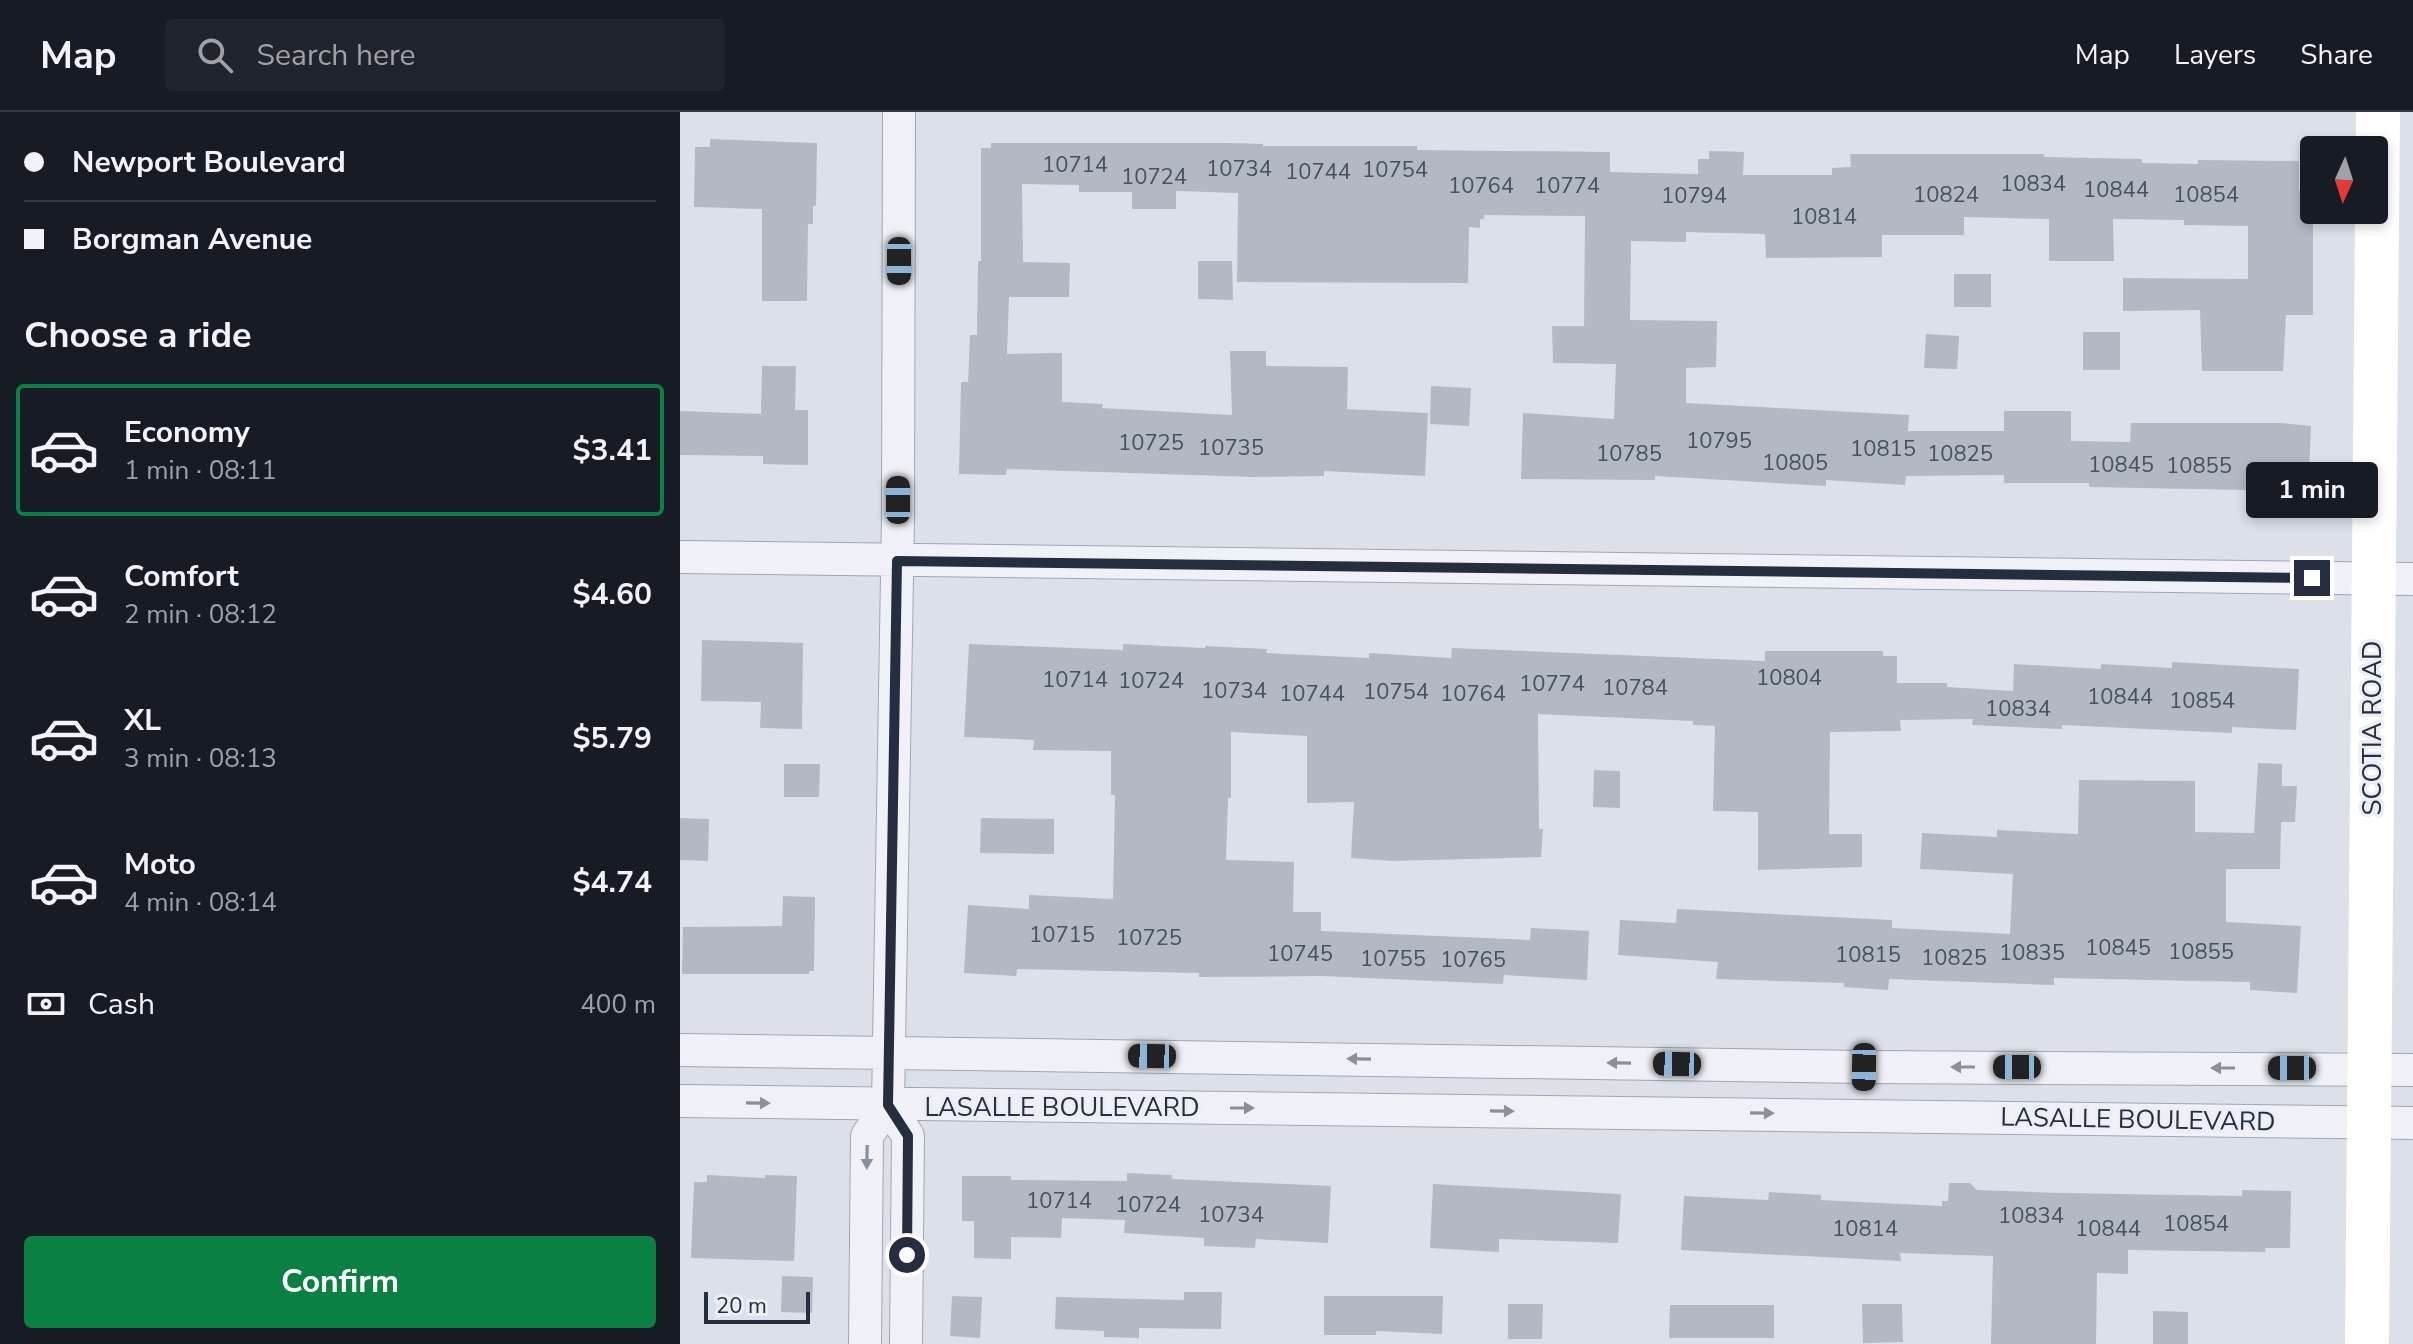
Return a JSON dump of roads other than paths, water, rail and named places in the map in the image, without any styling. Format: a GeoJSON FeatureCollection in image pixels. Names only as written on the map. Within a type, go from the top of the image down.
{"type":"FeatureCollection","features":[{"type":"Feature","properties":{"kind":"street"},"geometry":{"type":"LineString","coordinates":[[865,1344],[867,1136],[888,1105],[897,561],[899,112]]}},
{"type":"Feature","properties":{"kind":"street","name":"SCOTIA ROAD"},"geometry":{"type":"LineString","coordinates":[[2367,1344],[2368,1122],[2393,579],[2378,112]]}},
{"type":"Feature","properties":{"kind":"street"},"geometry":{"type":"LineString","coordinates":[[680,557],[2393,579]]}},
{"type":"Feature","properties":{"kind":"street","name":"LASALLE BOULEVARD"},"geometry":{"type":"LineString","coordinates":[[680,1050],[1864,1067],[2413,1070]]}},
{"type":"Feature","properties":{"kind":"street"},"geometry":{"type":"LineString","coordinates":[[1396,1110],[1397,1060]]}},
{"type":"Feature","properties":{"kind":"street"},"geometry":{"type":"LineString","coordinates":[[1863,1114],[1864,1067]]}},
{"type":"Feature","properties":{"kind":"street","name":"LASALLE BOULEVARD"},"geometry":{"type":"LineString","coordinates":[[680,1101],[2413,1123]]}},
{"type":"Feature","properties":{"kind":"street"},"geometry":{"type":"LineString","coordinates":[[888,1105],[908,1136],[906,1344]]}}]}
